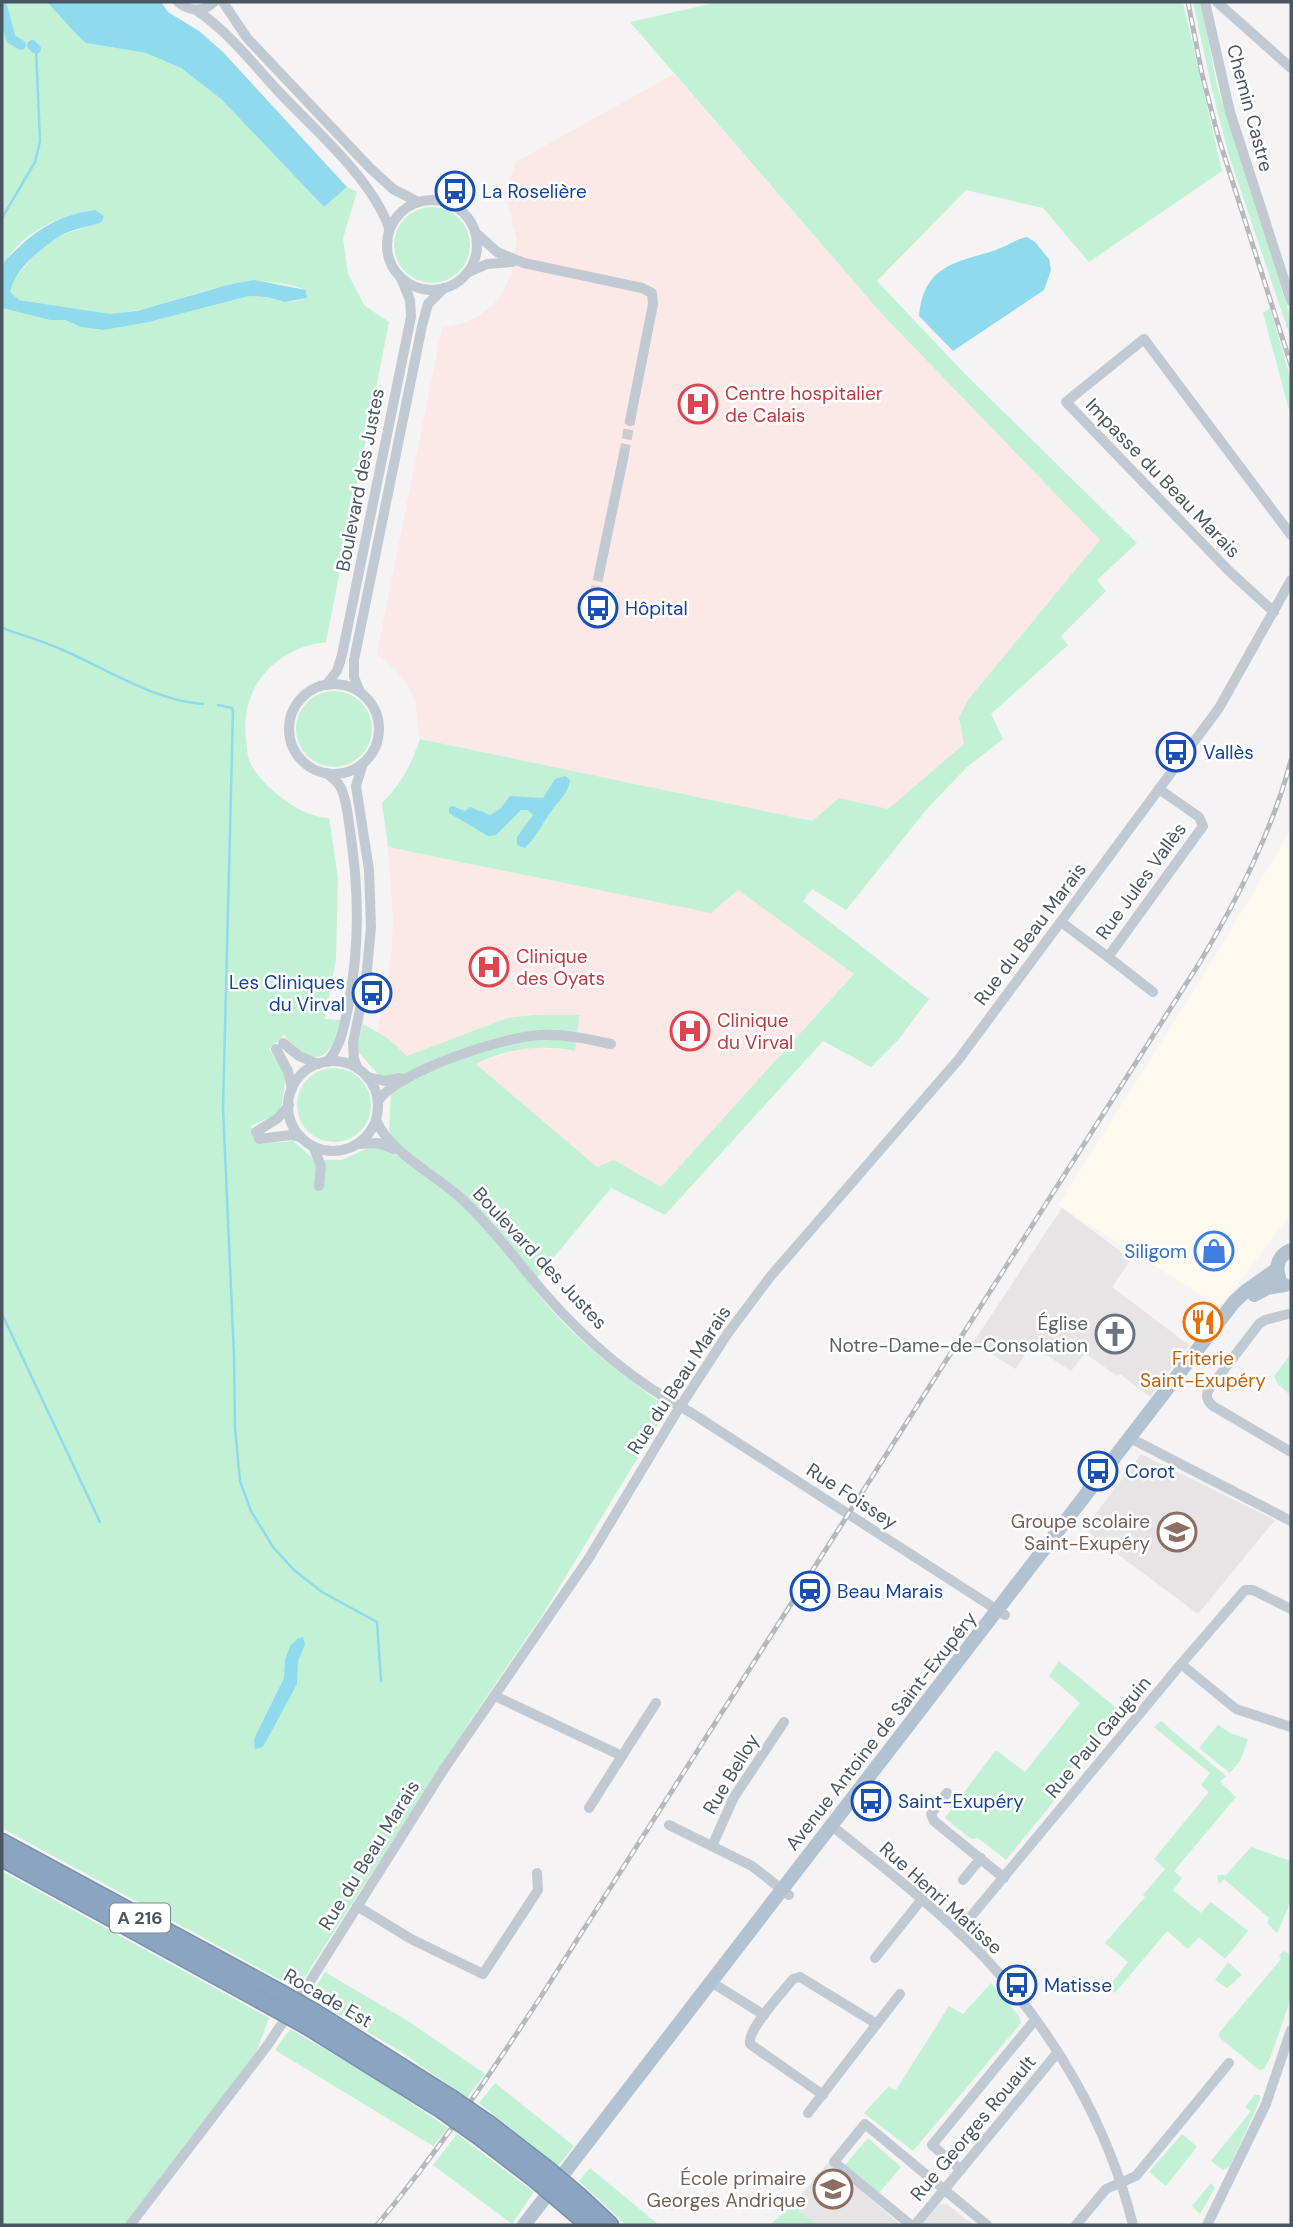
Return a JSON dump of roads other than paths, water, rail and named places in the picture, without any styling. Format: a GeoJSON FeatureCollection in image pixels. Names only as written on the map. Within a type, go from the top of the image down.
{"type":"FeatureCollection","features":[{"type":"Feature","properties":{"kind":"highway","name":"Rocade Est"},"geometry":{"type":"LineString","coordinates":[[2,1842],[311,2020],[447,2104],[574,2202],[610,2225]]}},
{"type":"Feature","properties":{"kind":"highway","name":"Rocade Est"},"geometry":{"type":"LineString","coordinates":[[2,1858],[275,1999]]}},
{"type":"Feature","properties":{"kind":"highway","name":"Rocade Est"},"geometry":{"type":"LineString","coordinates":[[574,2202],[589,2225]]}},
{"type":"Feature","properties":{"kind":"main road","name":"Avenue Antoine de Saint-Exupéry"},"geometry":{"type":"LineString","coordinates":[[534,2225],[715,1984],[1133,1440],[1237,1298],[1277,1269],[1281,1257],[1291,1251]]}},
{"type":"Feature","properties":{"kind":"main road"},"geometry":{"type":"LineString","coordinates":[[1277,1269],[1279,1278],[1288,1287]]}},
{"type":"Feature","properties":{"kind":"main road","name":"Avenue Antoine de Saint-Exupéry"},"geometry":{"type":"LineString","coordinates":[[1133,1440],[1245,1302],[1266,1289],[1288,1287]]}},
{"type":"Feature","properties":{"kind":"main road","name":"Avenue Antoine de Saint-Exupéry"},"geometry":{"type":"LineString","coordinates":[[524,2225],[715,1984]]}},
{"type":"Feature","properties":{"kind":"street"},"geometry":{"type":"LineString","coordinates":[[178,2],[195,10],[215,2]]}},
{"type":"Feature","properties":{"kind":"street"},"geometry":{"type":"LineString","coordinates":[[223,2],[243,33],[376,175],[393,189],[418,202]]}},
{"type":"Feature","properties":{"kind":"street","name":"Chemin Castre"},"geometry":{"type":"LineString","coordinates":[[1205,2],[1230,112],[1291,301]]}},
{"type":"Feature","properties":{"kind":"street"},"geometry":{"type":"LineString","coordinates":[[1217,2],[1291,68]]}},
{"type":"Feature","properties":{"kind":"street"},"geometry":{"type":"LineString","coordinates":[[195,10],[224,33],[361,180],[378,203],[389,228]]}},
{"type":"Feature","properties":{"kind":"street"},"geometry":{"type":"LineString","coordinates":[[438,200],[455,205],[468,217],[475,233],[477,251],[467,272],[457,282],[444,288],[421,289],[401,278],[388,256],[389,228],[402,210],[418,202],[438,200]]}},
{"type":"Feature","properties":{"kind":"street"},"geometry":{"type":"LineString","coordinates":[[475,233],[497,253],[524,263],[642,288],[652,293],[653,304],[630,421]]}},
{"type":"Feature","properties":{"kind":"street"},"geometry":{"type":"LineString","coordinates":[[467,272],[492,263],[524,263]]}},
{"type":"Feature","properties":{"kind":"street","name":"Boulevard des Justes"},"geometry":{"type":"LineString","coordinates":[[326,685],[337,671],[342,655],[411,317],[410,300],[401,278]]}},
{"type":"Feature","properties":{"kind":"street","name":"Boulevard des Justes"},"geometry":{"type":"LineString","coordinates":[[360,692],[354,677],[354,660],[422,326],[428,304],[444,288]]}},
{"type":"Feature","properties":{"kind":"street","name":"Impasse du Beau Marais"},"geometry":{"type":"LineString","coordinates":[[1274,612],[1241,584],[1066,402],[1144,339],[1291,535]]}},
{"type":"Feature","properties":{"kind":"street"},"geometry":{"type":"LineString","coordinates":[[599,574],[624,454]]}},
{"type":"Feature","properties":{"kind":"street","name":"Rue du Beau Marais"},"geometry":{"type":"LineString","coordinates":[[130,2225],[267,2046],[444,1769],[589,1558],[728,1333],[760,1290],[949,1072],[1225,698],[1291,580]]}},
{"type":"Feature","properties":{"kind":"street"},"geometry":{"type":"LineString","coordinates":[[292,1089],[279,1046],[322,1063],[340,1062],[358,1069],[368,1077],[374,1087],[378,1101],[376,1120],[368,1135],[356,1145],[338,1151],[313,1146],[301,1137],[291,1122],[289,1105],[292,1089],[301,1075],[322,1063],[339,1043],[356,955],[358,915],[355,869],[345,802],[338,783],[300,758],[291,741],[289,729],[297,704],[308,693],[326,685],[343,685],[360,692],[372,705],[379,728],[374,748],[363,763],[356,786],[369,870],[371,927],[366,981],[354,1043],[354,1059],[358,1069]]}},
{"type":"Feature","properties":{"kind":"street"},"geometry":{"type":"LineString","coordinates":[[326,773],[344,772],[363,763]]}},
{"type":"Feature","properties":{"kind":"street","name":"Rue Jules Vallès"},"geometry":{"type":"LineString","coordinates":[[1061,922],[1108,957],[1203,826],[1199,817],[1159,789]]}},
{"type":"Feature","properties":{"kind":"street"},"geometry":{"type":"LineString","coordinates":[[1108,957],[1153,992]]}},
{"type":"Feature","properties":{"kind":"street"},"geometry":{"type":"LineString","coordinates":[[368,1077],[385,1081],[420,1072],[490,1045],[526,1036],[566,1036],[611,1044]]}},
{"type":"Feature","properties":{"kind":"street"},"geometry":{"type":"LineString","coordinates":[[378,1101],[390,1088],[420,1072]]}},
{"type":"Feature","properties":{"kind":"street"},"geometry":{"type":"LineString","coordinates":[[289,1105],[258,1135],[301,1137]]}},
{"type":"Feature","properties":{"kind":"street","name":"Boulevard des Justes"},"geometry":{"type":"LineString","coordinates":[[376,1120],[386,1138],[466,1202],[555,1304],[596,1345],[633,1376],[680,1407]]}},
{"type":"Feature","properties":{"kind":"street","name":"Boulevard des Justes"},"geometry":{"type":"LineString","coordinates":[[356,1145],[382,1144],[409,1157]]}},
{"type":"Feature","properties":{"kind":"street"},"geometry":{"type":"LineString","coordinates":[[313,1146],[321,1166],[319,1186],[327,1164],[338,1151]]}},
{"type":"Feature","properties":{"kind":"street"},"geometry":{"type":"LineString","coordinates":[[1288,1314],[1269,1318],[1259,1324],[1207,1395],[1213,1406],[1291,1452]]}},
{"type":"Feature","properties":{"kind":"street","name":"Rue Foissey"},"geometry":{"type":"LineString","coordinates":[[680,1407],[1001,1613]]}},
{"type":"Feature","properties":{"kind":"street"},"geometry":{"type":"LineString","coordinates":[[1133,1440],[1291,1521]]}},
{"type":"Feature","properties":{"kind":"street","name":"Rue Paul Gauguin"},"geometry":{"type":"LineString","coordinates":[[958,1932],[1245,1590],[1253,1590],[1291,1609]]}},
{"type":"Feature","properties":{"kind":"street"},"geometry":{"type":"LineString","coordinates":[[1181,1664],[1236,1709],[1291,1727]]}},
{"type":"Feature","properties":{"kind":"street"},"geometry":{"type":"LineString","coordinates":[[495,1696],[622,1756]]}},
{"type":"Feature","properties":{"kind":"street"},"geometry":{"type":"LineString","coordinates":[[589,1808],[656,1703]]}},
{"type":"Feature","properties":{"kind":"street","name":"Rue Belloy"},"geometry":{"type":"LineString","coordinates":[[712,1846],[734,1797],[784,1721]]}},
{"type":"Feature","properties":{"kind":"street"},"geometry":{"type":"LineString","coordinates":[[947,1793],[931,1815],[934,1821],[1004,1878]]}},
{"type":"Feature","properties":{"kind":"street"},"geometry":{"type":"LineString","coordinates":[[669,1825],[752,1866],[785,1893]]}},
{"type":"Feature","properties":{"kind":"street","name":"Rue Henri Matisse"},"geometry":{"type":"LineString","coordinates":[[835,1828],[958,1932],[996,1971],[1035,2020],[1058,2052],[1097,2124],[1133,2225]]}},
{"type":"Feature","properties":{"kind":"street"},"geometry":{"type":"LineString","coordinates":[[963,1881],[981,1858]]}},
{"type":"Feature","properties":{"kind":"street"},"geometry":{"type":"LineString","coordinates":[[357,1906],[411,1939],[483,1974],[538,1890],[537,1873]]}},
{"type":"Feature","properties":{"kind":"street"},"geometry":{"type":"LineString","coordinates":[[875,1958],[922,1899]]}},
{"type":"Feature","properties":{"kind":"street"},"geometry":{"type":"LineString","coordinates":[[823,2095],[752,2048],[749,2038],[764,2015],[793,1979],[804,1978],[877,2024]]}},
{"type":"Feature","properties":{"kind":"street"},"geometry":{"type":"LineString","coordinates":[[715,1984],[764,2015]]}},
{"type":"Feature","properties":{"kind":"street"},"geometry":{"type":"LineString","coordinates":[[808,2113],[900,1994]]}},
{"type":"Feature","properties":{"kind":"street"},"geometry":{"type":"LineString","coordinates":[[961,2170],[932,2145],[1035,2020]]}},
{"type":"Feature","properties":{"kind":"street"},"geometry":{"type":"LineString","coordinates":[[1207,2225],[1266,2104],[1291,2031]]}},
{"type":"Feature","properties":{"kind":"street","name":"Rue Georges Rouault"},"geometry":{"type":"LineString","coordinates":[[913,2225],[1058,2052]]}},
{"type":"Feature","properties":{"kind":"street"},"geometry":{"type":"LineString","coordinates":[[1076,2225],[1107,2189],[1139,2173],[1229,2063]]}},
{"type":"Feature","properties":{"kind":"street"},"geometry":{"type":"LineString","coordinates":[[913,2225],[834,2162],[865,2124],[983,2222]]}},
{"type":"Feature","properties":{"kind":"water"},"geometry":{"type":"Polygon","coordinates":[[[47,2],[161,2],[168,12],[199,31],[223,52],[347,187],[324,207],[221,99],[181,68],[146,53],[86,43],[47,2]]]}},
{"type":"Feature","properties":{"kind":"water"},"geometry":{"type":"Polygon","coordinates":[[[95,210],[104,216],[102,222],[60,236],[44,247],[17,275],[10,292],[19,300],[110,314],[137,311],[254,280],[306,290],[307,298],[285,302],[249,296],[149,322],[104,330],[2,308],[1,274],[8,257],[35,233],[54,222],[95,210]]]}},
{"type":"Feature","properties":{"kind":"water"},"geometry":{"type":"Polygon","coordinates":[[[1027,237],[1035,242],[1049,259],[1051,270],[1044,290],[953,351],[919,316],[928,286],[944,268],[1027,237]]]}},
{"type":"Feature","properties":{"kind":"water"},"geometry":{"type":"Polygon","coordinates":[[[565,776],[570,780],[566,793],[525,848],[517,845],[517,837],[533,815],[528,810],[521,810],[496,835],[488,836],[449,813],[452,806],[465,811],[470,807],[490,815],[501,808],[510,796],[543,798],[555,779],[565,776]]]}},
{"type":"Feature","properties":{"kind":"water"},"geometry":{"type":"Polygon","coordinates":[[[303,1637],[305,1644],[298,1661],[297,1684],[263,1747],[255,1749],[254,1739],[284,1678],[285,1660],[290,1646],[303,1637]]]}},
{"type":"Feature","properties":{"kind":"waterway"},"geometry":{"type":"LineString","coordinates":[[2,6],[11,39],[21,45]]}},
{"type":"Feature","properties":{"kind":"waterway"},"geometry":{"type":"LineString","coordinates":[[32,45],[36,49]]}},
{"type":"Feature","properties":{"kind":"waterway"},"geometry":{"type":"LineString","coordinates":[[2,218],[35,162],[40,141],[36,49]]}},
{"type":"Feature","properties":{"kind":"waterway"},"geometry":{"type":"LineString","coordinates":[[2,628],[55,647],[149,691],[185,702],[203,704]]}},
{"type":"Feature","properties":{"kind":"waterway"},"geometry":{"type":"LineString","coordinates":[[218,705],[232,708],[233,711],[223,1108],[235,1428],[240,1481],[251,1511],[273,1547],[294,1570],[322,1592],[377,1622],[381,1681]]}},
{"type":"Feature","properties":{"kind":"waterway"},"geometry":{"type":"LineString","coordinates":[[2,1314],[100,1522]]}},
{"type":"Feature","properties":{"kind":"tunnel"},"geometry":{"type":"LineString","coordinates":[[624,454],[630,421]]}},
{"type":"Feature","properties":{"kind":"tunnel"},"geometry":{"type":"LineString","coordinates":[[595,596],[599,574]]}},
{"type":"Feature","properties":{"kind":"railway"},"geometry":{"type":"LineString","coordinates":[[1188,2],[1218,136],[1291,365]]}},
{"type":"Feature","properties":{"kind":"railway"},"geometry":{"type":"LineString","coordinates":[[377,2225],[462,2114],[540,1998],[1200,962],[1253,864],[1274,813],[1291,760]]}},
{"type":"Feature","properties":{"kind":"place","name":"La Roselière"},"geometry":{"type":"Point","coordinates":[455,191]}},
{"type":"Feature","properties":{"kind":"place","name":"Centre hospitalier de Calais"},"geometry":{"type":"Point","coordinates":[698,404]}},
{"type":"Feature","properties":{"kind":"place","name":"Hôpital"},"geometry":{"type":"Point","coordinates":[598,608]}},
{"type":"Feature","properties":{"kind":"place","name":"Vallès"},"geometry":{"type":"Point","coordinates":[1176,752]}},
{"type":"Feature","properties":{"kind":"place","name":"Clinique des Oyats"},"geometry":{"type":"Point","coordinates":[489,967]}},
{"type":"Feature","properties":{"kind":"place","name":"Les Cliniques du Virval"},"geometry":{"type":"Point","coordinates":[372,993]}},
{"type":"Feature","properties":{"kind":"place","name":"Clinique du Virval"},"geometry":{"type":"Point","coordinates":[690,1031]}},
{"type":"Feature","properties":{"kind":"place","name":"Siligom"},"geometry":{"type":"Point","coordinates":[1214,1251]}},
{"type":"Feature","properties":{"kind":"place","name":"Friterie Saint-Exupéry"},"geometry":{"type":"Point","coordinates":[1203,1322]}},
{"type":"Feature","properties":{"kind":"place","name":"Église Notre-Dame-de-Consolation"},"geometry":{"type":"Point","coordinates":[1115,1334]}},
{"type":"Feature","properties":{"kind":"place","name":"Corot"},"geometry":{"type":"Point","coordinates":[1098,1471]}},
{"type":"Feature","properties":{"kind":"place","name":"Groupe scolaire Saint-Exupéry"},"geometry":{"type":"Point","coordinates":[1177,1532]}},
{"type":"Feature","properties":{"kind":"place","name":"Beau Marais"},"geometry":{"type":"Point","coordinates":[810,1591]}},
{"type":"Feature","properties":{"kind":"place","name":"Saint-Exupéry"},"geometry":{"type":"Point","coordinates":[871,1801]}},
{"type":"Feature","properties":{"kind":"place","name":"Matisse"},"geometry":{"type":"Point","coordinates":[1017,1985]}},
{"type":"Feature","properties":{"kind":"place","name":"École primaire Georges Andrique"},"geometry":{"type":"Point","coordinates":[833,2189]}}]}
